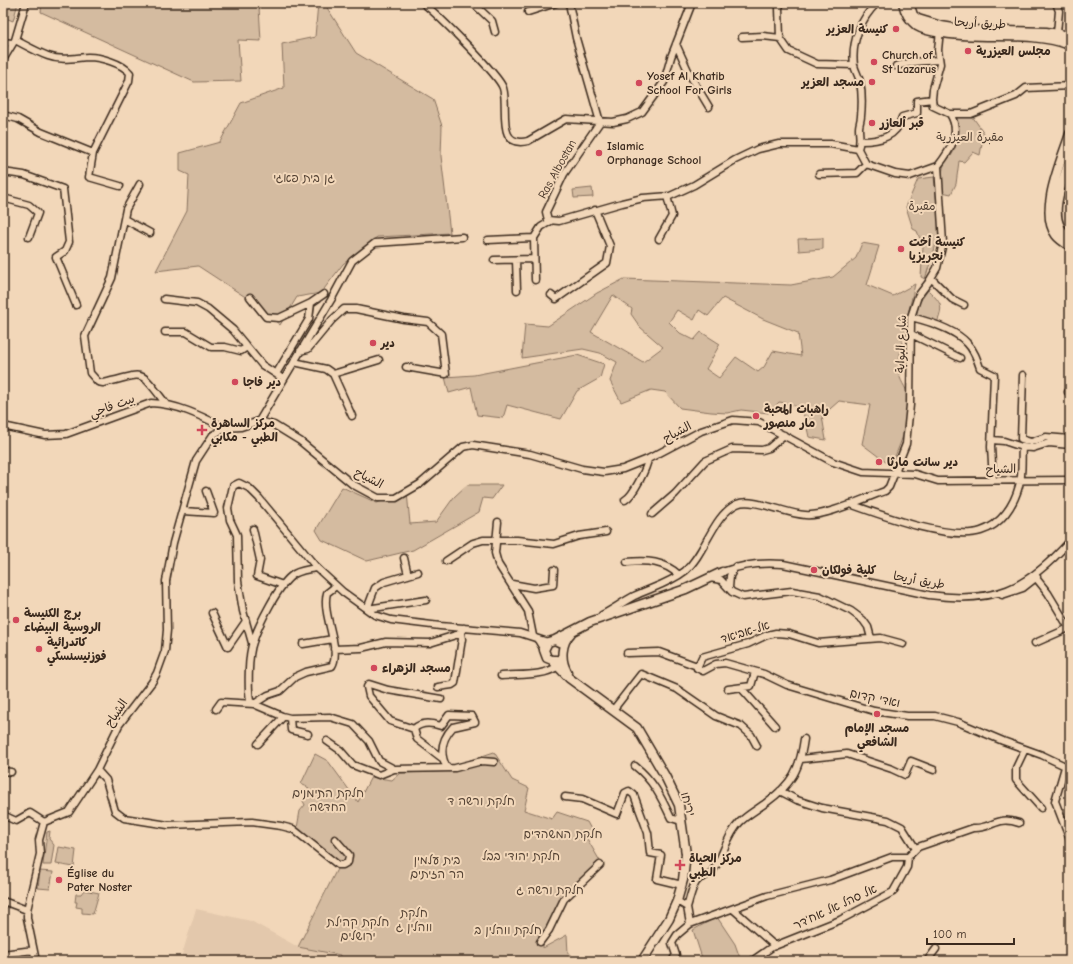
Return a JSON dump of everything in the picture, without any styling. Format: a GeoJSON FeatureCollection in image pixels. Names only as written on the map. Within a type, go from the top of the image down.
{"type":"FeatureCollection","features":[{"type":"Feature","properties":{"kind":"main road","name":"طريق أريحا"},"geometry":{"type":"LineString","coordinates":[[903,3],[908,18],[918,27],[1037,38],[1070,44]]}},
{"type":"Feature","properties":{"kind":"main road","name":"طريق أريحا"},"geometry":{"type":"LineString","coordinates":[[909,3],[913,15],[918,19],[940,29],[1057,33],[1070,36]]}},
{"type":"Feature","properties":{"kind":"main road"},"geometry":{"type":"LineString","coordinates":[[1070,134],[1055,181],[1049,211],[1055,234],[1070,246]]}},
{"type":"Feature","properties":{"kind":"main road"},"geometry":{"type":"LineString","coordinates":[[1070,159],[1058,202],[1057,216],[1061,229],[1070,238]]}},
{"type":"Feature","properties":{"kind":"main road","name":"طريق أريحا"},"geometry":{"type":"LineString","coordinates":[[590,622],[637,607],[722,572]]}},
{"type":"Feature","properties":{"kind":"main road"},"geometry":{"type":"LineString","coordinates":[[574,630],[569,634],[563,652],[555,663],[545,656],[544,650],[552,641],[574,630],[590,622]]}},
{"type":"Feature","properties":{"kind":"main road"},"geometry":{"type":"LineString","coordinates":[[552,641],[561,643],[563,652]]}},
{"type":"Feature","properties":{"kind":"main road","name":"יריחו"},"geometry":{"type":"LineString","coordinates":[[563,652],[566,670],[576,683]]}},
{"type":"Feature","properties":{"kind":"main road","name":"יריחו"},"geometry":{"type":"LineString","coordinates":[[555,663],[576,683],[637,728],[665,776],[678,805],[686,854],[682,884],[678,901],[656,941],[642,961]]}},
{"type":"Feature","properties":{"kind":"street"},"geometry":{"type":"LineString","coordinates":[[3,60],[13,42],[26,3]]}},
{"type":"Feature","properties":{"kind":"street","name":"Ras Albostan"},"geometry":{"type":"LineString","coordinates":[[423,3],[483,61],[503,87],[506,104],[506,131],[510,138],[515,142],[528,141],[570,118],[600,122],[564,174],[546,212],[547,218],[550,221]]}},
{"type":"Feature","properties":{"kind":"street"},"geometry":{"type":"LineString","coordinates":[[473,3],[492,21],[495,32]]}},
{"type":"Feature","properties":{"kind":"street"},"geometry":{"type":"LineString","coordinates":[[528,12],[556,3]]}},
{"type":"Feature","properties":{"kind":"street"},"geometry":{"type":"LineString","coordinates":[[569,3],[576,38],[600,122],[613,122],[627,119],[642,112],[664,82],[676,44],[692,3]]}},
{"type":"Feature","properties":{"kind":"street"},"geometry":{"type":"LineString","coordinates":[[781,3],[779,8],[780,38],[789,51],[817,64],[854,65]]}},
{"type":"Feature","properties":{"kind":"street"},"geometry":{"type":"LineString","coordinates":[[877,3],[869,10],[858,33],[854,65],[860,82],[861,116],[859,127],[861,141],[858,149],[866,164],[895,174],[910,176],[938,166],[947,155],[956,136],[956,128],[950,114]]}},
{"type":"Feature","properties":{"kind":"street"},"geometry":{"type":"LineString","coordinates":[[1056,3],[1059,11],[1057,33]]}},
{"type":"Feature","properties":{"kind":"street"},"geometry":{"type":"LineString","coordinates":[[940,29],[940,64],[932,99],[933,106],[950,114],[971,114],[1016,96],[1026,88],[1070,86]]}},
{"type":"Feature","properties":{"kind":"street"},"geometry":{"type":"LineString","coordinates":[[742,37],[763,36],[780,38]]}},
{"type":"Feature","properties":{"kind":"street"},"geometry":{"type":"LineString","coordinates":[[3,42],[13,42],[48,56],[60,59],[89,57],[102,59],[125,67],[130,73],[129,81],[92,153],[89,177],[120,186]]}},
{"type":"Feature","properties":{"kind":"street"},"geometry":{"type":"LineString","coordinates":[[676,44],[691,77],[709,107]]}},
{"type":"Feature","properties":{"kind":"street"},"geometry":{"type":"LineString","coordinates":[[896,66],[913,62],[939,60]]}},
{"type":"Feature","properties":{"kind":"street"},"geometry":{"type":"LineString","coordinates":[[861,141],[874,141],[889,135],[899,127],[902,117],[917,113],[917,101],[932,99]]}},
{"type":"Feature","properties":{"kind":"street"},"geometry":{"type":"LineString","coordinates":[[3,115],[18,119],[41,132],[92,153]]}},
{"type":"Feature","properties":{"kind":"street"},"geometry":{"type":"LineString","coordinates":[[535,280],[534,238],[541,227],[550,221],[559,221],[643,198],[667,196],[694,186],[735,160],[758,149],[779,144],[831,144],[858,149]]}},
{"type":"Feature","properties":{"kind":"street"},"geometry":{"type":"LineString","coordinates":[[819,174],[857,173],[866,164]]}},
{"type":"Feature","properties":{"kind":"street","name":"شارع البوابة"},"geometry":{"type":"LineString","coordinates":[[590,622],[633,597],[679,575],[698,556],[721,518],[737,504],[746,502],[786,513],[807,516],[850,504],[886,491],[906,444],[910,405],[911,317],[918,296],[931,278],[936,268],[943,243],[938,166]]}},
{"type":"Feature","properties":{"kind":"street"},"geometry":{"type":"LineString","coordinates":[[3,172],[24,175],[63,189],[69,242],[65,251],[56,257],[76,305]]}},
{"type":"Feature","properties":{"kind":"street"},"geometry":{"type":"LineString","coordinates":[[140,184],[126,209],[112,278],[85,336],[89,368],[95,380],[103,383],[130,375],[138,375],[145,378],[166,404]]}},
{"type":"Feature","properties":{"kind":"street"},"geometry":{"type":"LineString","coordinates":[[659,239],[672,216],[667,196]]}},
{"type":"Feature","properties":{"kind":"street"},"geometry":{"type":"LineString","coordinates":[[3,198],[29,205],[38,213],[29,237]]}},
{"type":"Feature","properties":{"kind":"street"},"geometry":{"type":"LineString","coordinates":[[551,294],[556,299],[607,263],[610,246],[595,210]]}},
{"type":"Feature","properties":{"kind":"street"},"geometry":{"type":"LineString","coordinates":[[124,219],[150,233]]}},
{"type":"Feature","properties":{"kind":"street"},"geometry":{"type":"LineString","coordinates":[[225,428],[241,427],[259,421],[352,261],[375,243],[462,237]]}},
{"type":"Feature","properties":{"kind":"street"},"geometry":{"type":"LineString","coordinates":[[488,240],[534,238]]}},
{"type":"Feature","properties":{"kind":"street"},"geometry":{"type":"LineString","coordinates":[[494,260],[534,259]]}},
{"type":"Feature","properties":{"kind":"street"},"geometry":{"type":"LineString","coordinates":[[516,260],[517,290]]}},
{"type":"Feature","properties":{"kind":"street"},"geometry":{"type":"LineString","coordinates":[[931,278],[952,299],[964,305]]}},
{"type":"Feature","properties":{"kind":"street"},"geometry":{"type":"LineString","coordinates":[[250,297],[266,317],[279,318],[311,303],[324,294]]}},
{"type":"Feature","properties":{"kind":"street"},"geometry":{"type":"LineString","coordinates":[[164,299],[197,304],[208,308],[233,330],[262,366],[284,379]]}},
{"type":"Feature","properties":{"kind":"street"},"geometry":{"type":"LineString","coordinates":[[276,374],[309,319],[311,303]]}},
{"type":"Feature","properties":{"kind":"street"},"geometry":{"type":"LineString","coordinates":[[300,351],[308,349],[332,320],[344,310],[356,309],[404,319],[428,322],[441,334],[446,374],[406,367]]}},
{"type":"Feature","properties":{"kind":"street"},"geometry":{"type":"LineString","coordinates":[[911,317],[928,321],[967,342],[975,354],[980,368],[994,375],[992,440],[993,480]]}},
{"type":"Feature","properties":{"kind":"street"},"geometry":{"type":"LineString","coordinates":[[165,332],[186,332],[214,348],[224,347],[241,351],[247,347]]}},
{"type":"Feature","properties":{"kind":"street"},"geometry":{"type":"LineString","coordinates":[[911,334],[960,358]]}},
{"type":"Feature","properties":{"kind":"street"},"geometry":{"type":"LineString","coordinates":[[333,374],[379,360]]}},
{"type":"Feature","properties":{"kind":"street"},"geometry":{"type":"LineString","coordinates":[[294,362],[326,369],[333,374],[352,416]]}},
{"type":"Feature","properties":{"kind":"street"},"geometry":{"type":"LineString","coordinates":[[1023,375],[1021,438],[1031,442],[1046,437],[1070,439]]}},
{"type":"Feature","properties":{"kind":"street","name":"بيت فاجي"},"geometry":{"type":"LineString","coordinates":[[3,426],[45,435],[66,434],[151,403],[166,404],[186,410],[225,428]]}},
{"type":"Feature","properties":{"kind":"street","name":"الشياح"},"geometry":{"type":"LineString","coordinates":[[259,421],[274,425],[286,432],[352,484],[378,498],[396,498],[420,484],[463,447],[473,445],[530,454],[582,469],[604,472],[623,469],[648,459],[701,431],[733,420],[760,422],[833,462],[863,472],[915,474],[938,480],[1070,480]]}},
{"type":"Feature","properties":{"kind":"street","name":"الشياح"},"geometry":{"type":"LineString","coordinates":[[44,822],[70,812],[97,770],[124,716],[152,682],[165,651],[167,630],[166,581],[168,562],[196,461],[213,435],[225,428]]}},
{"type":"Feature","properties":{"kind":"street"},"geometry":{"type":"LineString","coordinates":[[652,514],[675,494],[705,461],[732,449],[762,450],[769,448],[784,435]]}},
{"type":"Feature","properties":{"kind":"street"},"geometry":{"type":"LineString","coordinates":[[992,440],[1004,441],[1022,447],[1033,448],[1049,443],[1070,445]]}},
{"type":"Feature","properties":{"kind":"street"},"geometry":{"type":"LineString","coordinates":[[850,504],[894,520],[928,528],[964,533],[981,531],[993,525],[1006,514],[1015,498],[1021,479],[1022,447]]}},
{"type":"Feature","properties":{"kind":"street"},"geometry":{"type":"LineString","coordinates":[[625,500],[633,494],[637,483],[647,466],[648,459]]}},
{"type":"Feature","properties":{"kind":"street"},"geometry":{"type":"LineString","coordinates":[[254,704],[250,700],[248,689],[252,643],[246,621],[236,566],[237,535],[230,520],[228,508],[233,486],[239,482],[249,488],[259,498],[317,568],[336,586],[375,615],[391,620],[463,631],[520,633],[552,641]]}},
{"type":"Feature","properties":{"kind":"street"},"geometry":{"type":"LineString","coordinates":[[183,511],[214,513],[206,491]]}},
{"type":"Feature","properties":{"kind":"street"},"geometry":{"type":"LineString","coordinates":[[498,522],[495,553],[498,564],[528,611],[533,636],[538,640],[544,650]]}},
{"type":"Feature","properties":{"kind":"street"},"geometry":{"type":"LineString","coordinates":[[253,529],[260,560],[257,576],[283,584]]}},
{"type":"Feature","properties":{"kind":"street"},"geometry":{"type":"LineString","coordinates":[[446,560],[473,543],[496,539],[554,544],[579,536],[606,532]]}},
{"type":"Feature","properties":{"kind":"street","name":"طريق أريحا"},"geometry":{"type":"LineString","coordinates":[[722,572],[735,567],[759,563],[783,564],[929,595],[952,598],[992,596],[1031,577],[1049,563],[1070,541]]}},
{"type":"Feature","properties":{"kind":"street"},"geometry":{"type":"LineString","coordinates":[[404,558],[408,575]]}},
{"type":"Feature","properties":{"kind":"street"},"geometry":{"type":"LineString","coordinates":[[627,562],[654,561],[672,569],[679,575]]}},
{"type":"Feature","properties":{"kind":"street"},"geometry":{"type":"LineString","coordinates":[[992,596],[1013,592],[1024,588],[1036,578],[1049,563]]}},
{"type":"Feature","properties":{"kind":"street"},"geometry":{"type":"LineString","coordinates":[[729,588],[730,576],[735,567]]}},
{"type":"Feature","properties":{"kind":"street"},"geometry":{"type":"LineString","coordinates":[[252,643],[283,584],[293,575],[304,570],[317,568]]}},
{"type":"Feature","properties":{"kind":"street"},"geometry":{"type":"LineString","coordinates":[[512,584],[534,588],[553,584],[554,570]]}},
{"type":"Feature","properties":{"kind":"street"},"geometry":{"type":"LineString","coordinates":[[368,609],[375,588],[384,582],[418,572]]}},
{"type":"Feature","properties":{"kind":"street"},"geometry":{"type":"LineString","coordinates":[[710,578],[721,580],[737,595],[743,597],[792,592],[820,596],[851,611],[863,620],[868,626],[871,638]]}},
{"type":"Feature","properties":{"kind":"street"},"geometry":{"type":"LineString","coordinates":[[1035,643],[1069,628],[1048,593],[1036,578]]}},
{"type":"Feature","properties":{"kind":"street"},"geometry":{"type":"LineString","coordinates":[[254,704],[268,695],[280,691],[294,677],[306,672],[332,666],[334,660],[333,638],[327,619],[325,598],[327,593],[336,586]]}},
{"type":"Feature","properties":{"kind":"street"},"geometry":{"type":"LineString","coordinates":[[368,609],[426,600]]}},
{"type":"Feature","properties":{"kind":"street"},"geometry":{"type":"LineString","coordinates":[[212,613],[228,647],[246,621]]}},
{"type":"Feature","properties":{"kind":"street"},"geometry":{"type":"LineString","coordinates":[[334,649],[361,648],[386,642],[430,643],[463,631]]}},
{"type":"Feature","properties":{"kind":"street"},"geometry":{"type":"LineString","coordinates":[[438,687],[452,685],[455,683],[463,631]]}},
{"type":"Feature","properties":{"kind":"street","name":"אל-אביאד"},"geometry":{"type":"LineString","coordinates":[[697,667],[702,657],[748,644],[767,635],[776,633],[825,643],[871,638],[889,639],[903,644]]}},
{"type":"Feature","properties":{"kind":"street"},"geometry":{"type":"LineString","coordinates":[[303,644],[333,638]]}},
{"type":"Feature","properties":{"kind":"street"},"geometry":{"type":"LineString","coordinates":[[627,653],[659,652],[697,667]]}},
{"type":"Feature","properties":{"kind":"street","name":"ואדי קדום"},"geometry":{"type":"LineString","coordinates":[[697,667],[703,671],[721,662],[764,674],[787,685],[874,711],[901,715],[934,716],[958,722],[1042,755],[1068,769]]}},
{"type":"Feature","properties":{"kind":"street"},"geometry":{"type":"LineString","coordinates":[[501,676],[551,671],[555,663]]}},
{"type":"Feature","properties":{"kind":"street"},"geometry":{"type":"LineString","coordinates":[[728,689],[742,689],[751,686],[755,672]]}},
{"type":"Feature","properties":{"kind":"street"},"geometry":{"type":"LineString","coordinates":[[613,710],[641,674],[677,689],[716,716],[741,726],[751,735],[757,746]]}},
{"type":"Feature","properties":{"kind":"street"},"geometry":{"type":"LineString","coordinates":[[414,729],[390,721],[369,696],[367,687],[369,684],[388,690],[441,699]]}},
{"type":"Feature","properties":{"kind":"street"},"geometry":{"type":"LineString","coordinates":[[742,689],[775,726]]}},
{"type":"Feature","properties":{"kind":"street"},"geometry":{"type":"LineString","coordinates":[[216,709],[221,702],[254,704],[283,717],[330,717],[353,724],[369,741],[379,761],[394,768],[455,768],[482,761],[494,762]]}},
{"type":"Feature","properties":{"kind":"street"},"geometry":{"type":"LineString","coordinates":[[414,729],[418,725],[427,723],[441,726],[449,715],[472,716],[475,719],[475,722],[472,724],[453,727],[450,730],[444,743],[442,758]]}},
{"type":"Feature","properties":{"kind":"street"},"geometry":{"type":"LineString","coordinates":[[258,744],[283,717]]}},
{"type":"Feature","properties":{"kind":"street"},"geometry":{"type":"LineString","coordinates":[[290,718],[291,730],[308,734]]}},
{"type":"Feature","properties":{"kind":"street"},"geometry":{"type":"LineString","coordinates":[[414,729],[417,739],[442,758],[447,768]]}},
{"type":"Feature","properties":{"kind":"street"},"geometry":{"type":"LineString","coordinates":[[690,924],[688,907],[694,885],[698,880],[712,872],[733,831],[741,821],[780,792],[791,781],[800,759],[804,739]]}},
{"type":"Feature","properties":{"kind":"street"},"geometry":{"type":"LineString","coordinates":[[327,740],[340,750],[354,765],[379,775],[394,768]]}},
{"type":"Feature","properties":{"kind":"street"},"geometry":{"type":"LineString","coordinates":[[1025,749],[1016,768],[1016,780],[1041,808]]}},
{"type":"Feature","properties":{"kind":"street"},"geometry":{"type":"LineString","coordinates":[[800,759],[847,754],[892,769],[905,775],[911,761],[934,770]]}},
{"type":"Feature","properties":{"kind":"street"},"geometry":{"type":"LineString","coordinates":[[635,766],[646,775],[658,791],[671,818],[681,821]]}},
{"type":"Feature","properties":{"kind":"street"},"geometry":{"type":"LineString","coordinates":[[1068,769],[1055,801],[1070,840]]}},
{"type":"Feature","properties":{"kind":"street"},"geometry":{"type":"LineString","coordinates":[[97,770],[106,780],[115,811],[124,818],[168,825],[252,822],[281,826],[293,829],[338,865],[343,865],[348,862],[349,855],[335,839]]}},
{"type":"Feature","properties":{"kind":"street"},"geometry":{"type":"LineString","coordinates":[[3,771],[11,772]]}},
{"type":"Feature","properties":{"kind":"street"},"geometry":{"type":"LineString","coordinates":[[565,797],[582,799],[617,814],[625,793],[629,791],[634,795],[648,833],[650,853],[661,855],[657,879],[682,884]]}},
{"type":"Feature","properties":{"kind":"street"},"geometry":{"type":"LineString","coordinates":[[780,792],[797,800],[822,808],[888,820],[902,828],[916,849]]}},
{"type":"Feature","properties":{"kind":"street"},"geometry":{"type":"LineString","coordinates":[[3,815],[16,822],[30,813],[44,822],[39,840],[40,854],[27,910],[36,961]]}},
{"type":"Feature","properties":{"kind":"street"},"geometry":{"type":"LineString","coordinates":[[672,961],[676,955],[672,943],[677,935],[690,924],[768,896],[830,880],[892,857],[908,857],[916,849],[973,828],[982,828],[1004,819],[1020,822]]}},
{"type":"Feature","properties":{"kind":"street","name":"אל סהל אל אח'דר"},"geometry":{"type":"LineString","coordinates":[[752,961],[775,946],[840,920],[893,892],[908,866],[908,857]]}},
{"type":"Feature","properties":{"kind":"street"},"geometry":{"type":"LineString","coordinates":[[540,942],[549,930],[564,899],[600,865]]}},
{"type":"Feature","properties":{"kind":"street"},"geometry":{"type":"LineString","coordinates":[[3,901],[27,910]]}},
{"type":"Feature","properties":{"kind":"street"},"geometry":{"type":"LineString","coordinates":[[678,901],[688,907]]}},
{"type":"Feature","properties":{"kind":"street"},"geometry":{"type":"LineString","coordinates":[[733,909],[775,946]]}},
{"type":"Feature","properties":{"kind":"street"},"geometry":{"type":"LineString","coordinates":[[927,961],[936,949]]}},
{"type":"Feature","properties":{"kind":"street"},"geometry":{"type":"LineString","coordinates":[[3,954],[33,950]]}},
{"type":"Feature","properties":{"kind":"shaded area"},"geometry":{"type":"Polygon","coordinates":[[[196,909],[251,921],[298,947],[340,955],[339,961],[180,961],[196,909]]]}},
{"type":"Feature","properties":{"kind":"green space"},"geometry":{"type":"Polygon","coordinates":[[[3,3],[18,3],[13,21],[3,17],[3,3]]]}},
{"type":"Feature","properties":{"kind":"green space"},"geometry":{"type":"Polygon","coordinates":[[[42,3],[248,3],[259,7],[261,41],[238,40],[241,81],[194,82],[41,12],[42,3]]]}},
{"type":"Feature","properties":{"kind":"green space","name":"גן בית פאגי"},"geometry":{"type":"Polygon","coordinates":[[[318,3],[324,3],[356,53],[433,99],[442,126],[441,156],[450,233],[377,237],[343,264],[321,293],[297,297],[280,325],[250,300],[198,266],[156,271],[187,211],[189,175],[180,171],[180,153],[220,142],[241,103],[284,88],[282,44],[315,37],[318,3]]]}},
{"type":"Feature","properties":{"kind":"green space","name":"مقبرة العيزرية"},"geometry":{"type":"Polygon","coordinates":[[[963,115],[972,116],[984,133],[980,155],[973,152],[964,162],[959,161],[956,184],[951,194],[942,192],[942,172],[946,160],[951,156],[955,147],[957,132],[955,118],[963,115]]]}},
{"type":"Feature","properties":{"kind":"green space","name":"مقبرة"},"geometry":{"type":"Polygon","coordinates":[[[934,177],[940,232],[925,279],[921,277],[923,247],[917,231],[913,229],[906,207],[918,179],[934,177]]]}},
{"type":"Feature","properties":{"kind":"green space"},"geometry":{"type":"Polygon","coordinates":[[[592,188],[593,197],[574,198],[573,190],[592,188]]]}},
{"type":"Feature","properties":{"kind":"green space"},"geometry":{"type":"Polygon","coordinates":[[[823,238],[823,249],[799,251],[798,239],[823,238]]]}},
{"type":"Feature","properties":{"kind":"green space"},"geometry":{"type":"Polygon","coordinates":[[[862,243],[879,246],[867,285],[893,296],[915,284],[902,338],[899,361],[899,375],[908,395],[909,404],[907,422],[891,466],[862,444],[870,405],[839,401],[822,416],[826,440],[809,437],[804,416],[799,408],[779,402],[769,413],[741,410],[727,413],[711,412],[680,408],[665,392],[651,390],[621,402],[610,381],[617,362],[600,353],[583,349],[522,358],[525,324],[548,326],[597,293],[624,279],[791,285],[833,277],[856,258],[862,243]],[[613,295],[591,332],[643,362],[663,347],[640,327],[631,314],[632,309],[613,295]],[[723,298],[708,316],[699,310],[694,320],[677,310],[669,322],[680,333],[694,340],[701,332],[720,344],[706,369],[719,378],[736,357],[758,372],[764,367],[773,351],[801,356],[798,333],[763,319],[723,298]]]}},
{"type":"Feature","properties":{"kind":"green space"},"geometry":{"type":"Polygon","coordinates":[[[928,290],[936,298],[941,308],[937,323],[916,318],[919,303],[928,290]]]}},
{"type":"Feature","properties":{"kind":"green space"},"geometry":{"type":"Polygon","coordinates":[[[577,355],[604,364],[600,378],[577,391],[561,419],[507,405],[503,418],[477,415],[471,387],[449,393],[445,377],[474,375],[577,355]]]}},
{"type":"Feature","properties":{"kind":"green space"},"geometry":{"type":"Polygon","coordinates":[[[467,485],[502,485],[492,499],[483,498],[479,512],[413,550],[367,561],[322,540],[316,530],[342,487],[377,503],[407,492],[410,524],[436,522],[454,497],[467,485]]]}},
{"type":"Feature","properties":{"kind":"green space","name":"בית עלמין הר הזיתים"},"geometry":{"type":"Polygon","coordinates":[[[494,752],[512,780],[529,788],[524,810],[552,819],[557,812],[587,822],[592,831],[586,837],[600,861],[562,896],[544,932],[543,948],[567,935],[568,953],[577,961],[339,961],[340,955],[298,947],[338,867],[338,862],[297,828],[300,811],[305,805],[303,801],[309,788],[301,784],[315,754],[328,761],[358,802],[371,777],[392,780],[400,773],[457,771],[470,760],[494,752]]]}},
{"type":"Feature","properties":{"kind":"green space"},"geometry":{"type":"Polygon","coordinates":[[[50,831],[49,839],[54,845],[51,865],[43,865],[47,832],[50,831]]]}},
{"type":"Feature","properties":{"kind":"green space"},"geometry":{"type":"Polygon","coordinates":[[[59,847],[76,850],[74,867],[56,864],[59,847]]]}},
{"type":"Feature","properties":{"kind":"green space"},"geometry":{"type":"Polygon","coordinates":[[[40,871],[53,872],[50,889],[38,888],[40,871]]]}},
{"type":"Feature","properties":{"kind":"green space"},"geometry":{"type":"Polygon","coordinates":[[[84,890],[99,893],[93,914],[82,913],[82,908],[76,907],[76,894],[81,894],[84,890]]]}},
{"type":"Feature","properties":{"kind":"green space"},"geometry":{"type":"Polygon","coordinates":[[[717,917],[735,944],[741,961],[703,961],[693,930],[717,917]]]}},
{"type":"Feature","properties":{"kind":"place","name":"كنيسة العزير"},"geometry":{"type":"Point","coordinates":[896,29]}},
{"type":"Feature","properties":{"kind":"place","name":"مجلس العيزرية"},"geometry":{"type":"Point","coordinates":[968,51]}},
{"type":"Feature","properties":{"kind":"place","name":"Church of St Lazarus"},"geometry":{"type":"Point","coordinates":[874,62]}},
{"type":"Feature","properties":{"kind":"place","name":"مسجد العزير"},"geometry":{"type":"Point","coordinates":[872,82]}},
{"type":"Feature","properties":{"kind":"place","name":"Yosef Al Khatib School For Girls"},"geometry":{"type":"Point","coordinates":[639,83]}},
{"type":"Feature","properties":{"kind":"place","name":"قبر ألعازر"},"geometry":{"type":"Point","coordinates":[872,123]}},
{"type":"Feature","properties":{"kind":"place","name":"Islamic Orphanage School"},"geometry":{"type":"Point","coordinates":[599,153]}},
{"type":"Feature","properties":{"kind":"place","name":"كنيسة أخت نجريزيا"},"geometry":{"type":"Point","coordinates":[901,249]}},
{"type":"Feature","properties":{"kind":"place","name":"دير"},"geometry":{"type":"Point","coordinates":[373,343]}},
{"type":"Feature","properties":{"kind":"place","name":"دير فاجا"},"geometry":{"type":"Point","coordinates":[235,382]}},
{"type":"Feature","properties":{"kind":"place","name":"راهبات المحبة مار منصور"},"geometry":{"type":"Point","coordinates":[756,416]}},
{"type":"Feature","properties":{"kind":"place","name":"مركز الساهرة الطبي - مكابي"},"geometry":{"type":"Point","coordinates":[202,430]}},
{"type":"Feature","properties":{"kind":"place","name":"دير سانت مارثا"},"geometry":{"type":"Point","coordinates":[879,462]}},
{"type":"Feature","properties":{"kind":"place","name":"كلية فولكان"},"geometry":{"type":"Point","coordinates":[814,570]}},
{"type":"Feature","properties":{"kind":"place","name":"برج الكنيسة الروسية البيضاء"},"geometry":{"type":"Point","coordinates":[16,620]}},
{"type":"Feature","properties":{"kind":"place","name":"كاتدرائية فوزنيسنسكي"},"geometry":{"type":"Point","coordinates":[39,649]}},
{"type":"Feature","properties":{"kind":"place","name":"مسجد الزهراء"},"geometry":{"type":"Point","coordinates":[374,668]}},
{"type":"Feature","properties":{"kind":"place","name":"مسجد الإمام الشافعي"},"geometry":{"type":"Point","coordinates":[877,714]}},
{"type":"Feature","properties":{"kind":"place","name":"مركز الحياة الطبي"},"geometry":{"type":"Point","coordinates":[680,865]}},
{"type":"Feature","properties":{"kind":"place","name":"Église du Pater Noster"},"geometry":{"type":"Point","coordinates":[59,880]}},
{"type":"Feature","properties":{"kind":"park label","name":"חלקת התימנים החדשה"},"geometry":{"type":"Point","coordinates":[328,800]}},
{"type":"Feature","properties":{"kind":"park label","name":"חלקת ורשה ד"},"geometry":{"type":"Point","coordinates":[481,801]}},
{"type":"Feature","properties":{"kind":"park label","name":"חלקת המשהדים"},"geometry":{"type":"Point","coordinates":[563,834]}},
{"type":"Feature","properties":{"kind":"park label","name":"חלקת יהודי בבל"},"geometry":{"type":"Point","coordinates":[521,856]}},
{"type":"Feature","properties":{"kind":"park label","name":"חלקת ורשה ג"},"geometry":{"type":"Point","coordinates":[550,890]}},
{"type":"Feature","properties":{"kind":"park label","name":"חלקת ווהלין ג"},"geometry":{"type":"Point","coordinates":[414,920]}},
{"type":"Feature","properties":{"kind":"park label","name":"חלקת קהילת ירושלים"},"geometry":{"type":"Point","coordinates":[358,929]}},
{"type":"Feature","properties":{"kind":"park label","name":"חלקת ווהלין ב"},"geometry":{"type":"Point","coordinates":[508,930]}}]}
